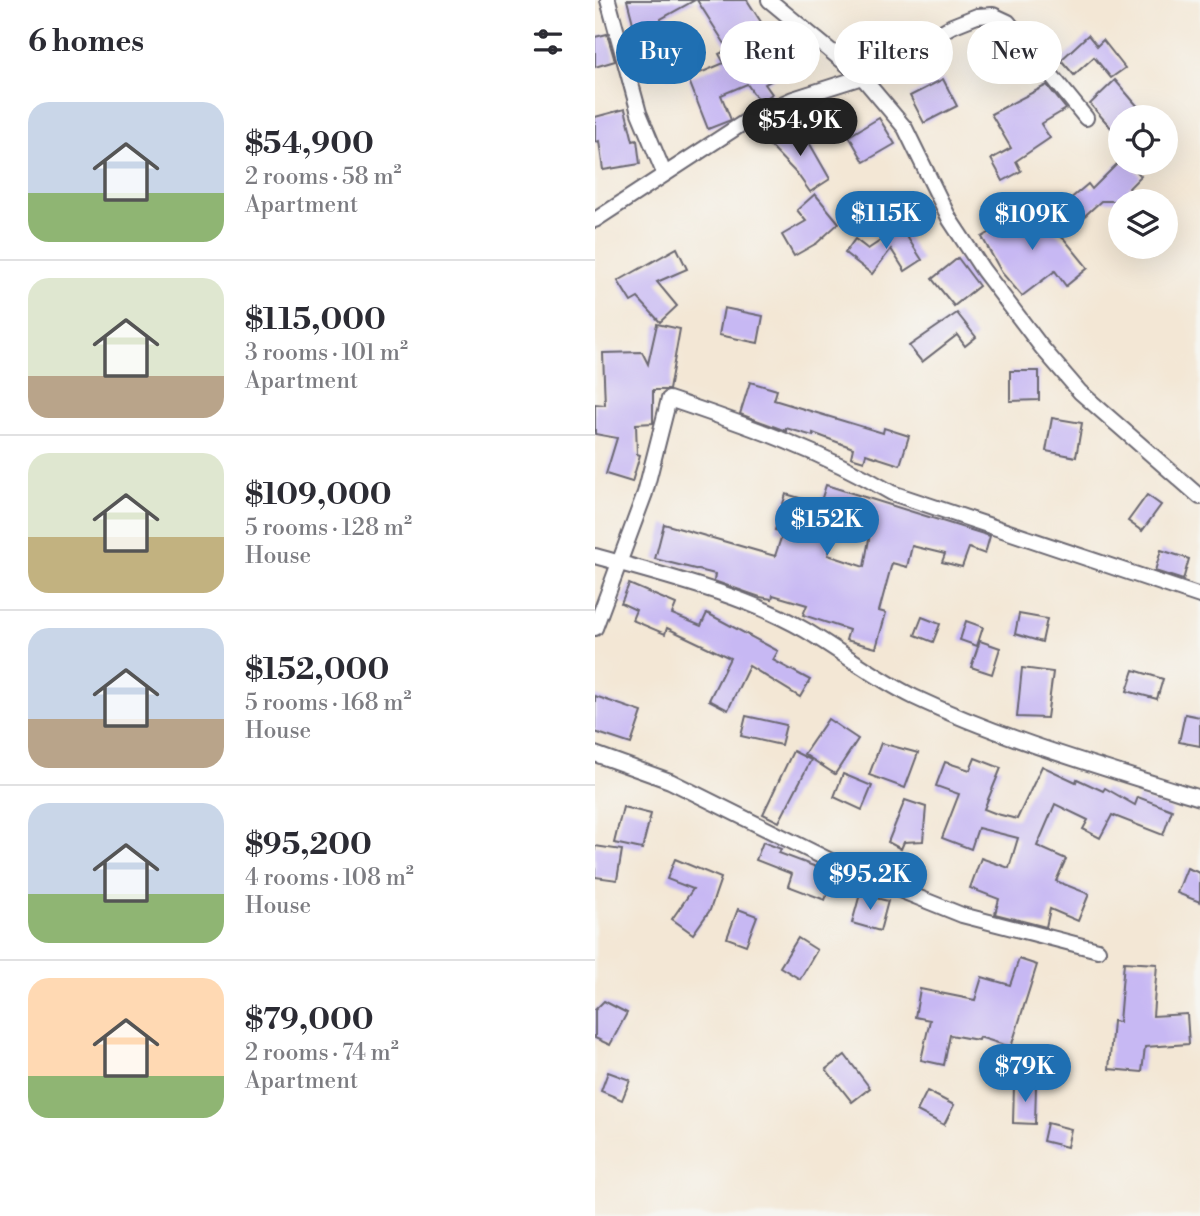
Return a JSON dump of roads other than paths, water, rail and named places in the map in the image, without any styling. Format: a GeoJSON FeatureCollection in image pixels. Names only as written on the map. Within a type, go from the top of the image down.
{"type":"FeatureCollection","features":[{"type":"Feature","properties":{"kind":"street"},"geometry":{"type":"LineString","coordinates":[[608,0],[639,113],[664,173]]}},
{"type":"Feature","properties":{"kind":"street"},"geometry":{"type":"LineString","coordinates":[[769,0],[834,54]]}},
{"type":"Feature","properties":{"kind":"street"},"geometry":{"type":"LineString","coordinates":[[953,26],[977,16],[993,15],[1008,22],[1086,118]]}},
{"type":"Feature","properties":{"kind":"street"},"geometry":{"type":"LineString","coordinates":[[595,220],[751,118],[793,99],[840,84]]}},
{"type":"Feature","properties":{"kind":"street"},"geometry":{"type":"LineString","coordinates":[[868,84],[905,128],[950,220],[983,270],[1043,349],[1080,392],[1200,497]]}},
{"type":"Feature","properties":{"kind":"street"},"geometry":{"type":"LineString","coordinates":[[595,628],[617,562],[645,493],[669,399],[788,439],[853,470],[892,494],[1200,596]]}},
{"type":"Feature","properties":{"kind":"street"},"geometry":{"type":"LineString","coordinates":[[595,556],[746,604],[804,629],[865,670],[968,719],[1200,798]]}},
{"type":"Feature","properties":{"kind":"street"},"geometry":{"type":"LineString","coordinates":[[595,754],[670,780],[847,869],[926,902],[962,915],[1098,950]]}}]}
